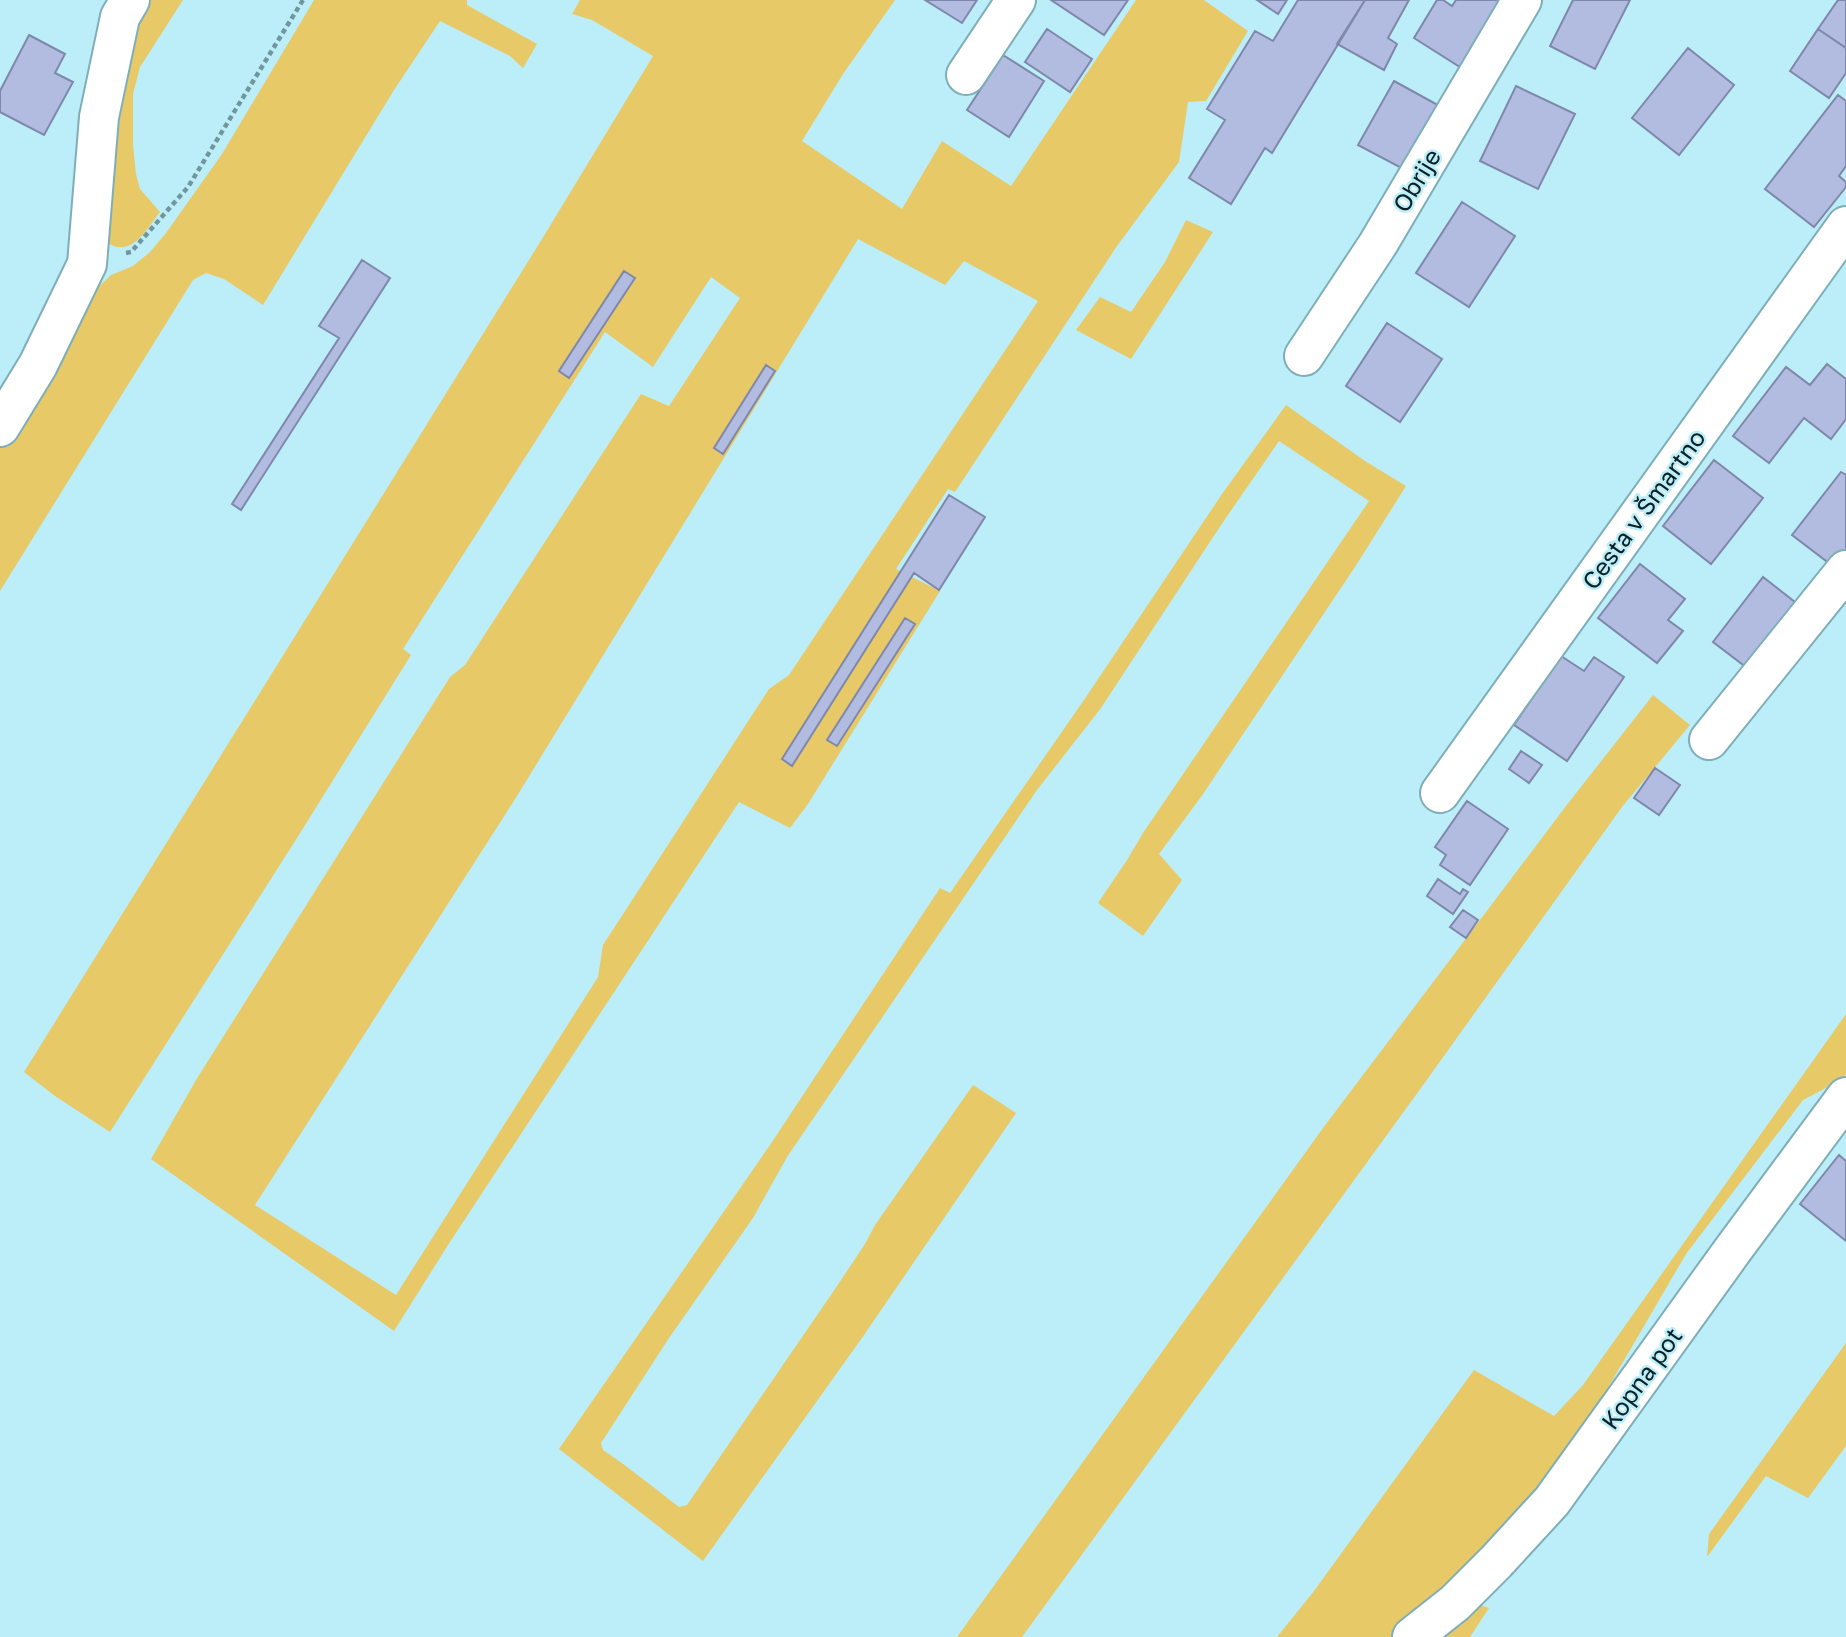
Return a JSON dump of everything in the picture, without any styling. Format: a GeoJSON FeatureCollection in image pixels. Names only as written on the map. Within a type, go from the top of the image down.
{"type":"FeatureCollection","features":[{"type":"Feature","properties":{"kind":"street"},"geometry":{"type":"LineString","coordinates":[[0,427],[38,365],[87,264],[99,117],[120,17],[130,0]]}},
{"type":"Feature","properties":{"kind":"street"},"geometry":{"type":"LineString","coordinates":[[966,75],[1016,0]]}},
{"type":"Feature","properties":{"kind":"street","name":"Obrije"},"geometry":{"type":"LineString","coordinates":[[1304,356],[1378,244],[1522,0]]}},
{"type":"Feature","properties":{"kind":"street","name":"Cesta v Šmartno"},"geometry":{"type":"LineString","coordinates":[[1440,793],[1846,226]]}},
{"type":"Feature","properties":{"kind":"street"},"geometry":{"type":"LineString","coordinates":[[1709,740],[1846,570]]}},
{"type":"Feature","properties":{"kind":"street","name":"Kopna pot"},"geometry":{"type":"LineString","coordinates":[[1412,1637],[1455,1603],[1552,1501],[1846,1097]]}},
{"type":"Feature","properties":{"kind":"path"},"geometry":{"type":"LineString","coordinates":[[87,264],[131,252],[188,187],[303,0]]}},
{"type":"Feature","properties":{"kind":"shaded area"},"geometry":{"type":"Polygon","coordinates":[[[147,0],[183,0],[140,67],[133,94],[136,174],[140,189],[160,212],[137,240],[125,247],[117,247],[108,243],[116,88],[127,47],[147,0]]]}},
{"type":"Feature","properties":{"kind":"shaded area"},"geometry":{"type":"Polygon","coordinates":[[[314,0],[467,0],[467,5],[537,44],[523,68],[510,56],[440,21],[394,90],[263,305],[224,279],[206,273],[193,280],[0,591],[0,447],[88,297],[111,275],[133,266],[150,252],[166,233],[222,154],[314,0]]]}},
{"type":"Feature","properties":{"kind":"shaded area"},"geometry":{"type":"Polygon","coordinates":[[[580,0],[895,0],[843,74],[802,141],[902,209],[942,141],[1011,186],[1136,0],[1204,0],[1248,31],[1206,101],[1188,102],[1179,162],[1117,246],[955,492],[948,489],[896,569],[940,591],[808,804],[790,828],[739,802],[394,1331],[151,1159],[196,1080],[450,677],[465,665],[641,394],[669,406],[740,298],[711,277],[653,367],[605,332],[403,649],[411,655],[110,1132],[24,1072],[653,56],[592,20],[572,14],[580,0]],[[858,239],[517,796],[255,1205],[396,1295],[598,977],[603,945],[769,689],[789,675],[1038,301],[964,261],[945,285],[858,239]]]}},
{"type":"Feature","properties":{"kind":"shaded area"},"geometry":{"type":"Polygon","coordinates":[[[1186,220],[1213,232],[1131,359],[1076,330],[1100,297],[1131,312],[1165,262],[1186,220]]]}},
{"type":"Feature","properties":{"kind":"shaded area"},"geometry":{"type":"Polygon","coordinates":[[[1286,405],[1365,461],[1406,486],[1203,794],[1159,854],[1182,880],[1143,936],[1098,903],[1369,501],[1279,441],[1101,708],[1037,790],[787,1157],[753,1218],[669,1338],[601,1443],[603,1450],[679,1507],[687,1505],[835,1289],[875,1225],[973,1085],[1016,1113],[864,1335],[703,1561],[559,1449],[770,1145],[940,888],[950,893],[1222,494],[1286,405]]]}},
{"type":"Feature","properties":{"kind":"shaded area"},"geometry":{"type":"Polygon","coordinates":[[[1653,695],[1690,725],[1622,807],[1022,1637],[957,1637],[1323,1128],[1653,695]]]}},
{"type":"Feature","properties":{"kind":"shaded area"},"geometry":{"type":"Polygon","coordinates":[[[1846,1014],[1846,1074],[1841,1080],[1803,1100],[1686,1254],[1574,1446],[1487,1549],[1390,1637],[1277,1637],[1314,1591],[1474,1370],[1554,1416],[1583,1385],[1846,1014]]]}},
{"type":"Feature","properties":{"kind":"shaded area"},"geometry":{"type":"Polygon","coordinates":[[[1846,1343],[1846,1446],[1808,1498],[1766,1476],[1707,1557],[1709,1534],[1846,1343]]]}},
{"type":"Feature","properties":{"kind":"shaded area"},"geometry":{"type":"Polygon","coordinates":[[[1473,1603],[1489,1608],[1470,1637],[1433,1637],[1473,1603]]]}},
{"type":"Feature","properties":{"kind":"building"},"geometry":{"type":"Polygon","coordinates":[[[925,0],[977,0],[962,23],[925,0]]]}},
{"type":"Feature","properties":{"kind":"building"},"geometry":{"type":"Polygon","coordinates":[[[1051,0],[1128,0],[1104,35],[1051,0]]]}},
{"type":"Feature","properties":{"kind":"building"},"geometry":{"type":"Polygon","coordinates":[[[1257,0],[1287,0],[1278,14],[1257,0]]]}},
{"type":"Feature","properties":{"kind":"building"},"geometry":{"type":"Polygon","coordinates":[[[1298,0],[1365,0],[1272,153],[1265,148],[1231,204],[1189,178],[1225,120],[1207,109],[1255,31],[1273,41],[1298,0]]]}},
{"type":"Feature","properties":{"kind":"building"},"geometry":{"type":"Polygon","coordinates":[[[1365,0],[1409,0],[1388,38],[1397,44],[1384,70],[1337,44],[1365,0]]]}},
{"type":"Feature","properties":{"kind":"building"},"geometry":{"type":"Polygon","coordinates":[[[1437,0],[1443,0],[1452,6],[1456,0],[1514,0],[1471,74],[1414,38],[1437,0]]]}},
{"type":"Feature","properties":{"kind":"building"},"geometry":{"type":"Polygon","coordinates":[[[1573,0],[1630,0],[1595,69],[1550,46],[1573,0]]]}},
{"type":"Feature","properties":{"kind":"building"},"geometry":{"type":"Polygon","coordinates":[[[1838,0],[1846,0],[1846,48],[1818,29],[1838,0]]]}},
{"type":"Feature","properties":{"kind":"building"},"geometry":{"type":"Polygon","coordinates":[[[1047,29],[1092,59],[1070,92],[1025,62],[1047,29]]]}},
{"type":"Feature","properties":{"kind":"building"},"geometry":{"type":"Polygon","coordinates":[[[1818,29],[1846,48],[1846,73],[1829,98],[1790,71],[1818,29]]]}},
{"type":"Feature","properties":{"kind":"building"},"geometry":{"type":"Polygon","coordinates":[[[29,35],[65,54],[55,73],[73,82],[44,135],[0,112],[0,91],[29,35]]]}},
{"type":"Feature","properties":{"kind":"building"},"geometry":{"type":"Polygon","coordinates":[[[1688,48],[1734,85],[1679,155],[1632,118],[1688,48]]]}},
{"type":"Feature","properties":{"kind":"building"},"geometry":{"type":"Polygon","coordinates":[[[1003,55],[1044,81],[1009,137],[967,110],[1003,55]]]}},
{"type":"Feature","properties":{"kind":"building"},"geometry":{"type":"Polygon","coordinates":[[[1394,81],[1445,109],[1409,172],[1358,145],[1394,81]]]}},
{"type":"Feature","properties":{"kind":"building"},"geometry":{"type":"Polygon","coordinates":[[[1516,86],[1575,114],[1538,189],[1480,161],[1516,86]]]}},
{"type":"Feature","properties":{"kind":"building"},"geometry":{"type":"Polygon","coordinates":[[[1838,95],[1846,101],[1846,166],[1839,176],[1846,182],[1846,187],[1814,227],[1765,189],[1838,95]]]}},
{"type":"Feature","properties":{"kind":"building"},"geometry":{"type":"Polygon","coordinates":[[[1462,202],[1515,236],[1469,307],[1416,273],[1462,202]]]}},
{"type":"Feature","properties":{"kind":"building"},"geometry":{"type":"Polygon","coordinates":[[[362,260],[390,278],[241,510],[232,504],[339,338],[319,326],[362,260]]]}},
{"type":"Feature","properties":{"kind":"building"},"geometry":{"type":"Polygon","coordinates":[[[624,271],[635,278],[569,378],[559,371],[624,271]]]}},
{"type":"Feature","properties":{"kind":"building"},"geometry":{"type":"Polygon","coordinates":[[[1387,323],[1442,359],[1400,422],[1346,386],[1387,323]]]}},
{"type":"Feature","properties":{"kind":"building"},"geometry":{"type":"Polygon","coordinates":[[[1827,364],[1846,379],[1846,419],[1831,439],[1804,418],[1769,463],[1733,436],[1786,367],[1810,385],[1827,364]]]}},
{"type":"Feature","properties":{"kind":"building"},"geometry":{"type":"Polygon","coordinates":[[[766,365],[775,371],[723,454],[714,448],[766,365]]]}},
{"type":"Feature","properties":{"kind":"building"},"geometry":{"type":"Polygon","coordinates":[[[1714,460],[1763,498],[1711,564],[1663,526],[1714,460]]]}},
{"type":"Feature","properties":{"kind":"building"},"geometry":{"type":"Polygon","coordinates":[[[1841,472],[1846,475],[1846,560],[1838,570],[1792,535],[1841,472]]]}},
{"type":"Feature","properties":{"kind":"building"},"geometry":{"type":"Polygon","coordinates":[[[949,495],[985,517],[939,590],[914,573],[792,766],[782,759],[949,495]]]}},
{"type":"Feature","properties":{"kind":"building"},"geometry":{"type":"Polygon","coordinates":[[[1640,564],[1685,599],[1668,620],[1683,631],[1657,663],[1598,618],[1640,564]]]}},
{"type":"Feature","properties":{"kind":"building"},"geometry":{"type":"Polygon","coordinates":[[[1763,577],[1809,613],[1759,677],[1713,642],[1763,577]]]}},
{"type":"Feature","properties":{"kind":"building"},"geometry":{"type":"Polygon","coordinates":[[[905,618],[915,624],[837,746],[827,740],[905,618]]]}},
{"type":"Feature","properties":{"kind":"building"},"geometry":{"type":"Polygon","coordinates":[[[1561,656],[1584,671],[1594,657],[1624,677],[1567,761],[1514,725],[1561,656]]]}},
{"type":"Feature","properties":{"kind":"building"},"geometry":{"type":"Polygon","coordinates":[[[1521,751],[1542,765],[1529,783],[1509,769],[1521,751]]]}},
{"type":"Feature","properties":{"kind":"building"},"geometry":{"type":"Polygon","coordinates":[[[1655,768],[1680,785],[1659,815],[1634,798],[1655,768]]]}},
{"type":"Feature","properties":{"kind":"building"},"geometry":{"type":"Polygon","coordinates":[[[1467,801],[1508,829],[1470,885],[1440,865],[1446,855],[1435,847],[1467,801]]]}},
{"type":"Feature","properties":{"kind":"building"},"geometry":{"type":"Polygon","coordinates":[[[1438,879],[1460,894],[1463,889],[1468,892],[1453,914],[1427,896],[1438,879]]]}},
{"type":"Feature","properties":{"kind":"building"},"geometry":{"type":"Polygon","coordinates":[[[1463,910],[1478,920],[1466,938],[1450,927],[1463,910]]]}},
{"type":"Feature","properties":{"kind":"building"},"geometry":{"type":"Polygon","coordinates":[[[1839,1155],[1846,1161],[1846,1241],[1800,1204],[1839,1155]]]}}]}
